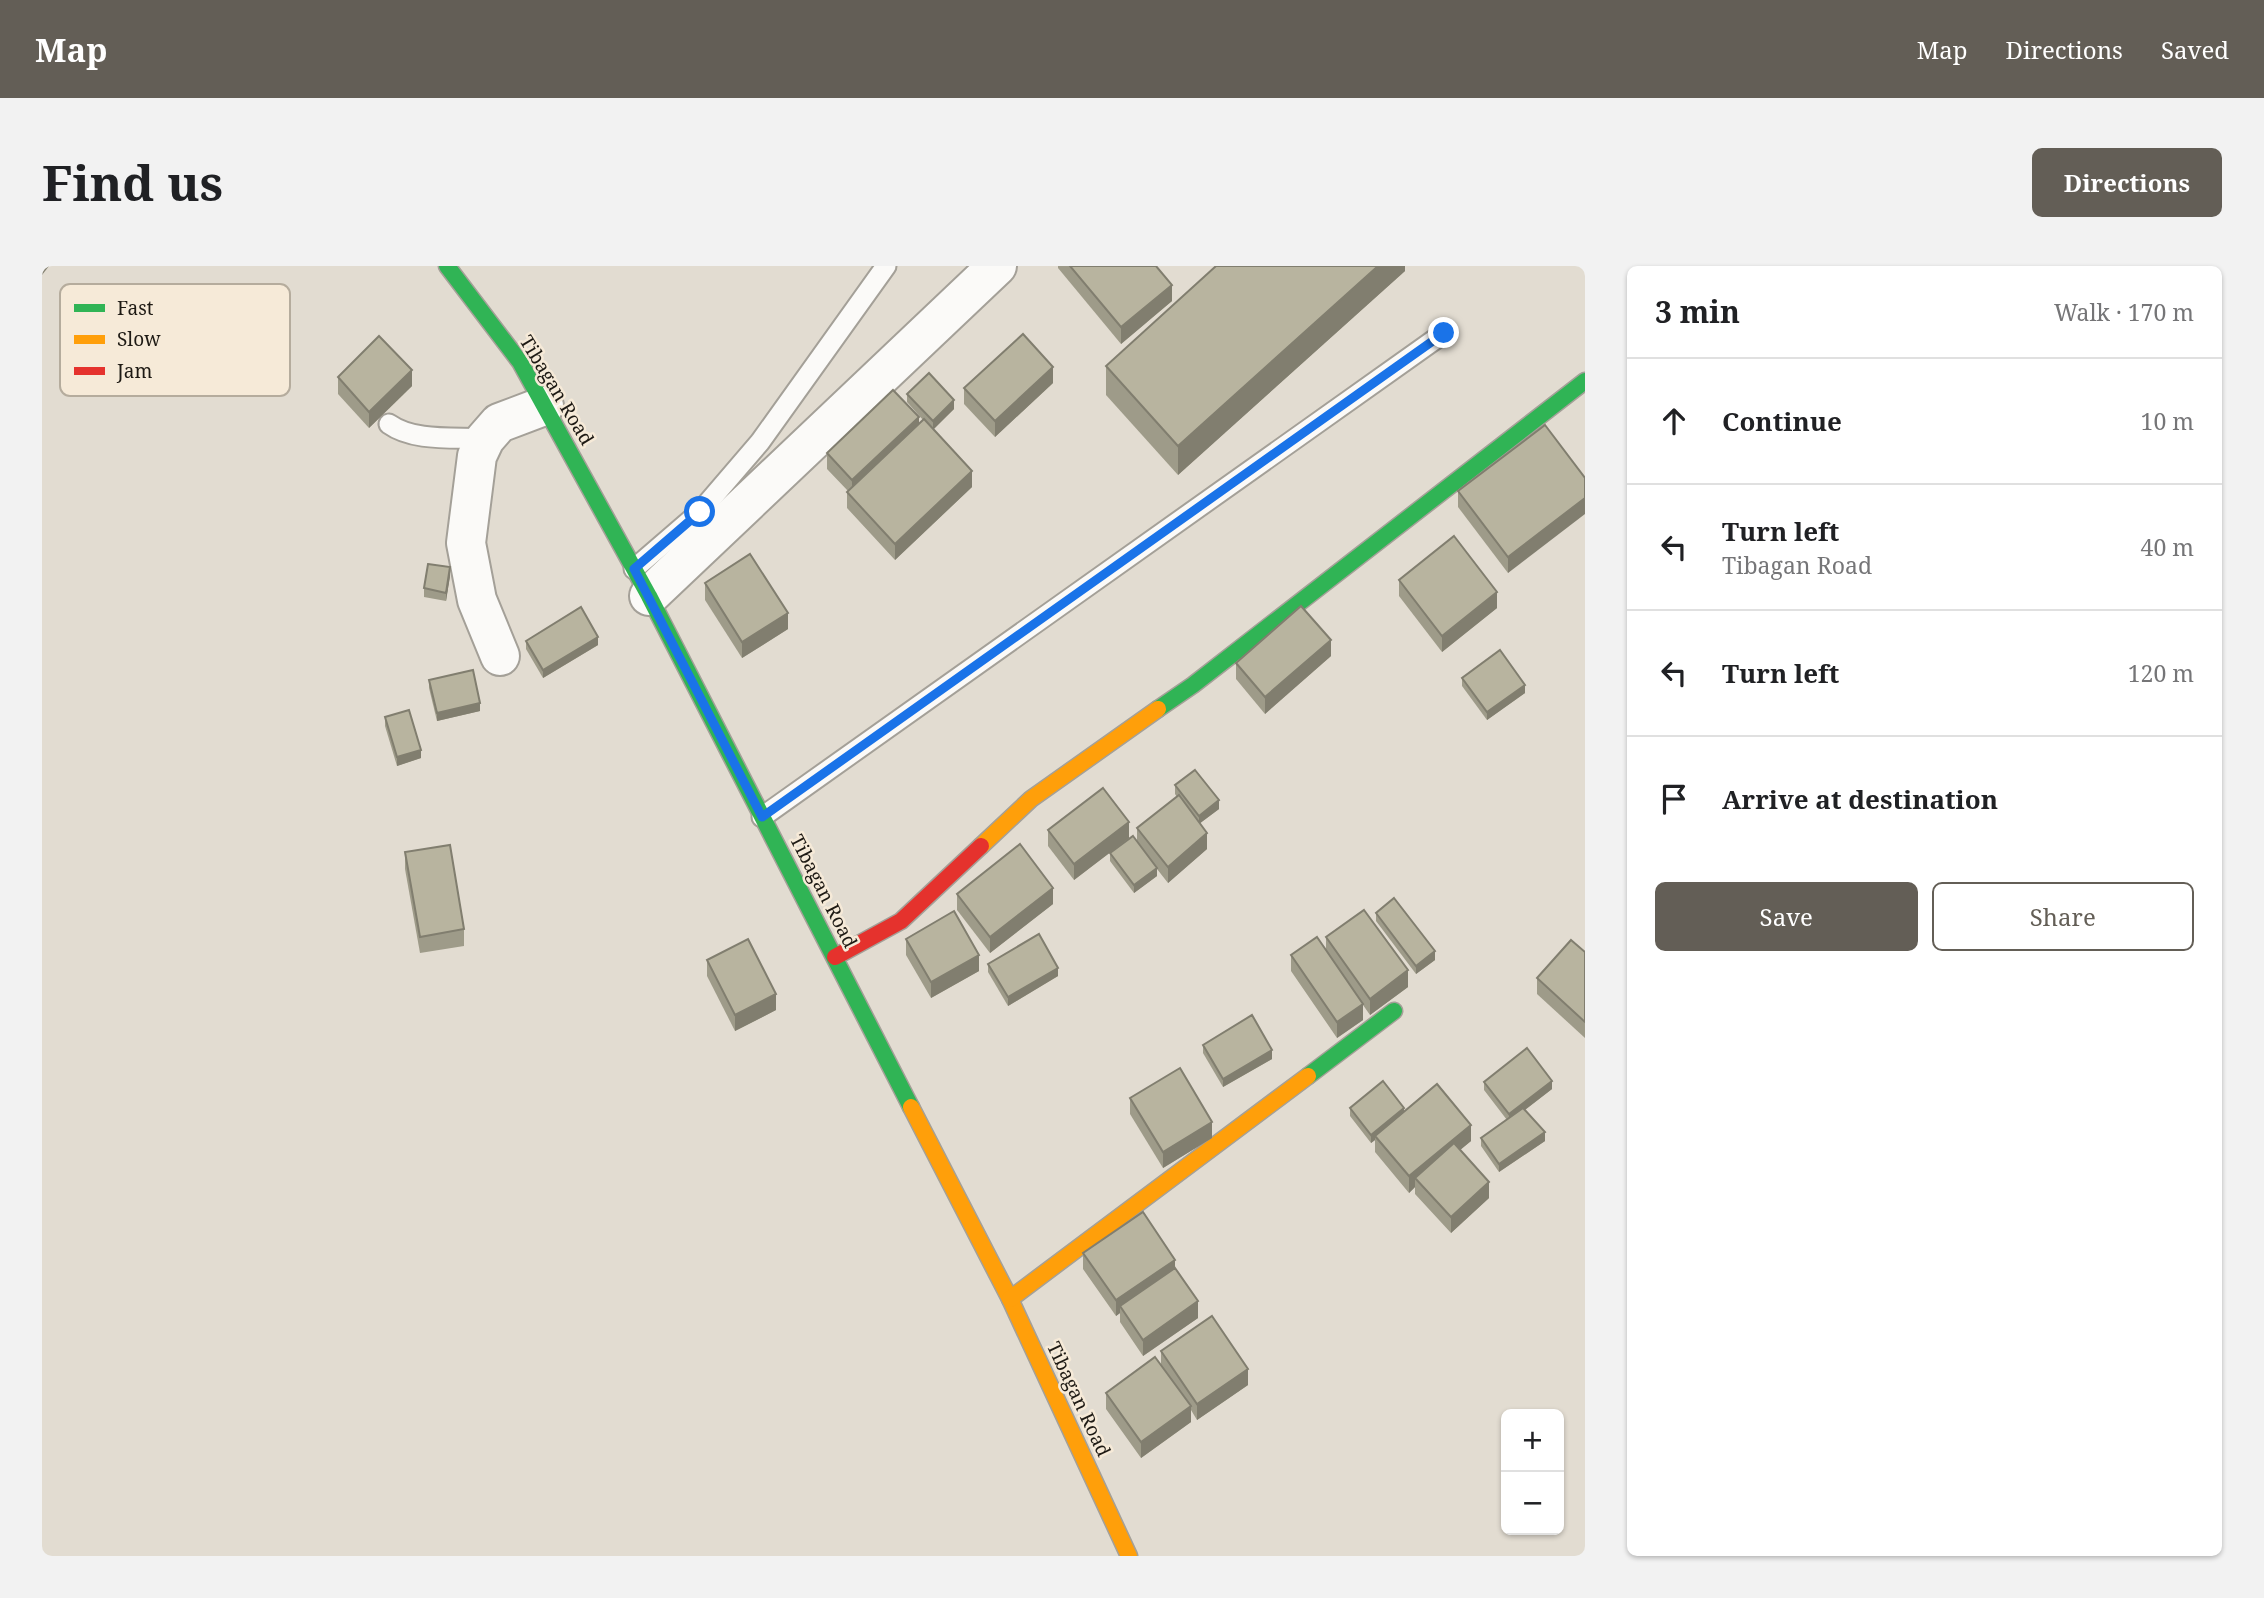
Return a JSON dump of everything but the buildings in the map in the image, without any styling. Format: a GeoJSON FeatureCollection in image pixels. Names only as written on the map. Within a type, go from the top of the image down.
{"type":"FeatureCollection","features":[{"type":"Feature","properties":{"kind":"main road","name":"Tibagan Road"},"geometry":{"type":"LineString","coordinates":[[447,266],[520,362],[641,582],[1010,1299],[1129,1556]]}},
{"type":"Feature","properties":{"kind":"main road"},"geometry":{"type":"LineString","coordinates":[[835,957],[901,921],[1031,799],[1193,685],[1585,382]]}},
{"type":"Feature","properties":{"kind":"main road"},"geometry":{"type":"LineString","coordinates":[[1010,1299],[1394,1011]]}},
{"type":"Feature","properties":{"kind":"street"},"geometry":{"type":"LineString","coordinates":[[641,582],[997,266]]}},
{"type":"Feature","properties":{"kind":"street"},"geometry":{"type":"LineString","coordinates":[[500,656],[477,600],[466,543],[477,456],[485,439],[499,423],[544,406]]}},
{"type":"Feature","properties":{"kind":"lane"},"geometry":{"type":"LineString","coordinates":[[641,582],[760,442],[886,266]]}},
{"type":"Feature","properties":{"kind":"lane"},"geometry":{"type":"LineString","coordinates":[[762,817],[1444,333]]}},
{"type":"Feature","properties":{"kind":"lane"},"geometry":{"type":"LineString","coordinates":[[389,424],[400,432],[485,439]]}},
{"type":"Feature","properties":{"kind":"traffic: fast"},"geometry":{"type":"LineString","coordinates":[[447,266],[520,362],[649,596],[911,1107]]}},
{"type":"Feature","properties":{"kind":"traffic: fast"},"geometry":{"type":"LineString","coordinates":[[1158,709],[1193,685],[1585,381]]}},
{"type":"Feature","properties":{"kind":"traffic: fast"},"geometry":{"type":"LineString","coordinates":[[1308,1076],[1394,1011]]}},
{"type":"Feature","properties":{"kind":"traffic: slow"},"geometry":{"type":"LineString","coordinates":[[981,846],[1031,799],[1158,709]]}},
{"type":"Feature","properties":{"kind":"traffic: slow"},"geometry":{"type":"LineString","coordinates":[[1010,1299],[1308,1076]]}},
{"type":"Feature","properties":{"kind":"traffic: slow"},"geometry":{"type":"LineString","coordinates":[[911,1107],[1010,1299],[1129,1556]]}},
{"type":"Feature","properties":{"kind":"traffic: jam"},"geometry":{"type":"LineString","coordinates":[[835,957],[901,921],[981,846]]}},
{"type":"Feature","properties":{"kind":"route"},"geometry":{"type":"LineString","coordinates":[[700,512],[634,569],[762,817],[1444,333]]}}]}
